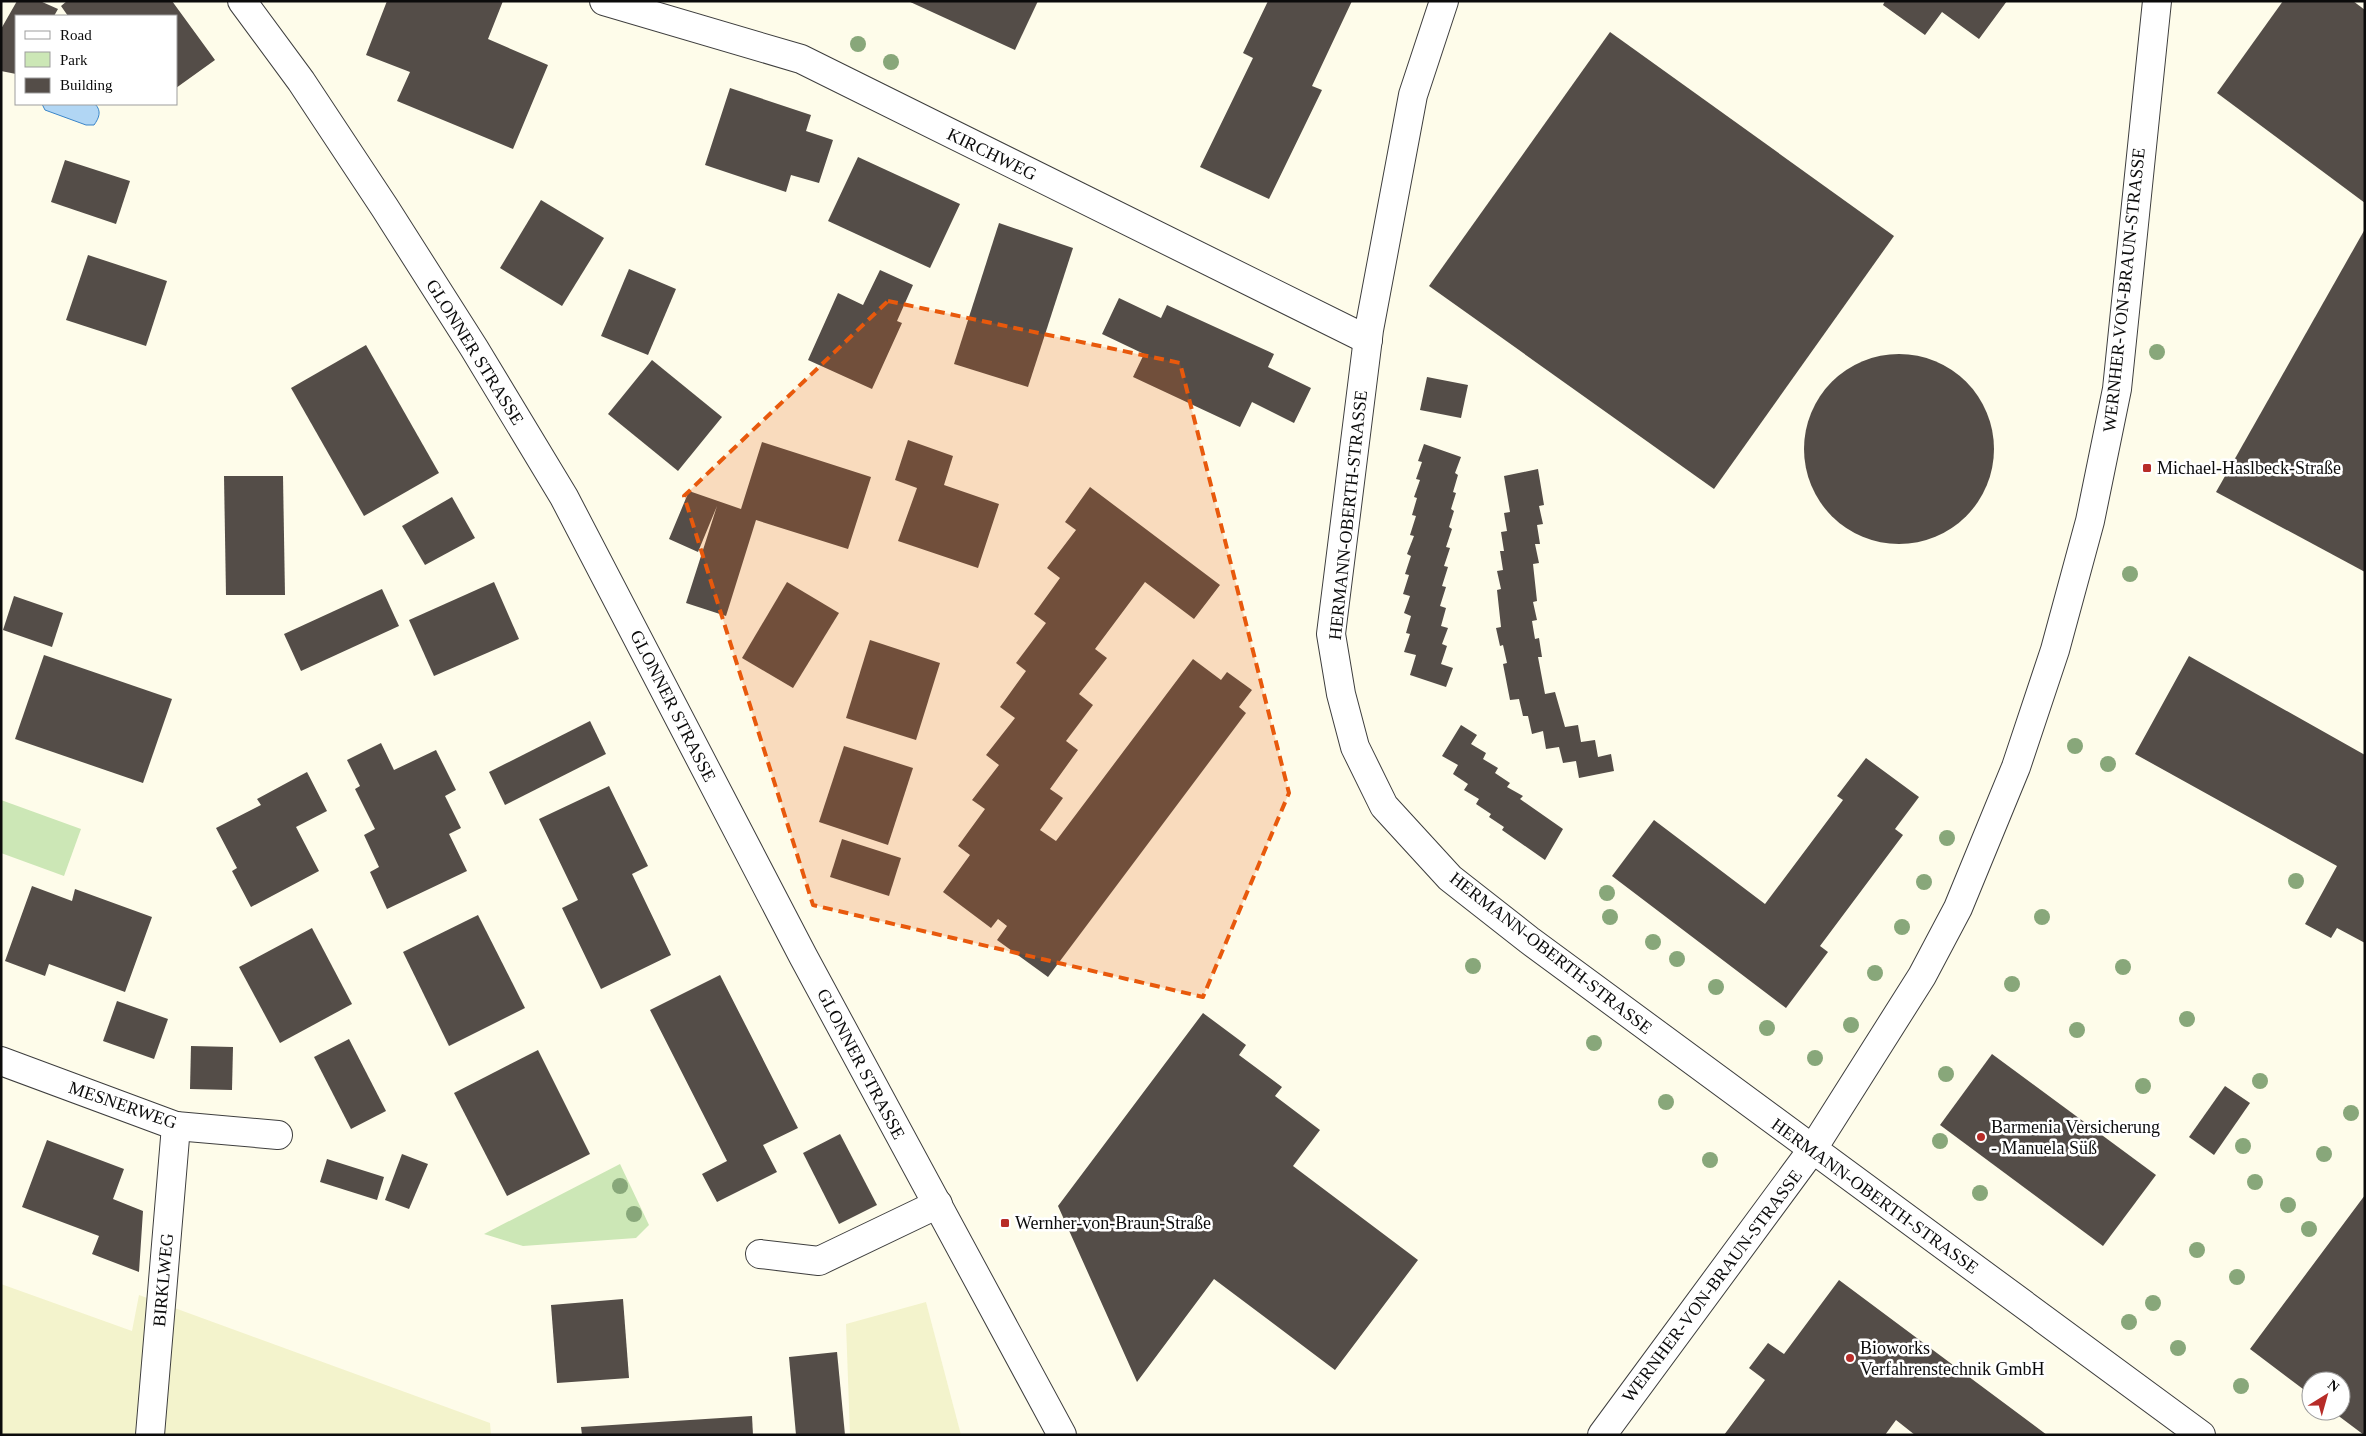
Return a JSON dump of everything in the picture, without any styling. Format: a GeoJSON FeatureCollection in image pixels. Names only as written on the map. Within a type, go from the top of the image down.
{"type":"FeatureCollection","features":[{"type":"Feature","properties":{"kind":"street","name":"GLONNER STRASSE"},"geometry":{"type":"LineString","coordinates":[[242,1],[301,81],[385,208],[474,348],[564,497],[803,956],[1062,1435]]}},
{"type":"Feature","properties":{"kind":"street","name":"KIRCHWEG"},"geometry":{"type":"LineString","coordinates":[[604,1],[801,59],[1368,340]]}},
{"type":"Feature","properties":{"kind":"street","name":"HERMANN-OBERTH-STRASSE"},"geometry":{"type":"LineString","coordinates":[[1444,1],[1413,95],[1368,340],[1332,634],[1341,694],[1355,747],[1384,806],[1450,878],[1529,940],[2201,1435]]}},
{"type":"Feature","properties":{"kind":"street","name":"WERNHER-VON-BRAUN-STRASSE"},"geometry":{"type":"LineString","coordinates":[[1602,1435],[1812,1150],[1922,976],[1958,908],[2016,767],[2055,650],[2090,521],[2117,389],[2157,1]]}},
{"type":"Feature","properties":{"kind":"street","name":"MESNERWEG"},"geometry":{"type":"LineString","coordinates":[[1,1062],[176,1126],[278,1135]]}},
{"type":"Feature","properties":{"kind":"street","name":"BIRKLWEG"},"geometry":{"type":"LineString","coordinates":[[150,1435],[176,1126]]}},
{"type":"Feature","properties":{"kind":"street"},"geometry":{"type":"LineString","coordinates":[[760,1254],[819,1261],[938,1204]]}},
{"type":"Feature","properties":{"kind":"highlighted area"},"geometry":{"type":"Polygon","coordinates":[[[888,301],[1180,363],[1289,793],[1203,997],[813,905],[684,496],[888,301]]]}},
{"type":"Feature","properties":{"kind":"green space"},"geometry":{"type":"Polygon","coordinates":[[[1,800],[81,829],[64,876],[1,853],[1,800]]]}},
{"type":"Feature","properties":{"kind":"green space"},"geometry":{"type":"Polygon","coordinates":[[[620,1164],[649,1225],[636,1238],[523,1246],[484,1234],[620,1164]]]}},
{"type":"Feature","properties":{"kind":"green space"},"geometry":{"type":"Polygon","coordinates":[[[1,1284],[132,1331],[139,1295],[490,1423],[491,1435],[1,1435],[1,1284]]]}},
{"type":"Feature","properties":{"kind":"green space"},"geometry":{"type":"Polygon","coordinates":[[[926,1302],[961,1435],[850,1435],[846,1324],[926,1302]]]}},
{"type":"Feature","properties":{"kind":"water"},"geometry":{"type":"Polygon","coordinates":[[[42,105],[96,105],[99,114],[94,125],[86,125],[45,110],[42,105]]]}},
{"type":"Feature","properties":{"kind":"building"},"geometry":{"type":"Polygon","coordinates":[[[17,1],[40,1],[58,9],[55,15],[15,15],[15,74],[1,71],[1,29],[17,1]]]}},
{"type":"Feature","properties":{"kind":"building"},"geometry":{"type":"Polygon","coordinates":[[[67,1],[172,1],[215,60],[178,87],[178,15],[67,15],[61,6],[67,1]]]}},
{"type":"Feature","properties":{"kind":"building"},"geometry":{"type":"Polygon","coordinates":[[[387,1],[503,1],[488,39],[548,65],[513,149],[397,101],[410,72],[366,55],[387,1]]]}},
{"type":"Feature","properties":{"kind":"building"},"geometry":{"type":"Polygon","coordinates":[[[908,1],[1038,1],[1015,50],[908,1]]]}},
{"type":"Feature","properties":{"kind":"building"},"geometry":{"type":"Polygon","coordinates":[[[1268,1],[1352,1],[1312,86],[1322,90],[1269,199],[1200,167],[1253,58],[1243,53],[1268,1]]]}},
{"type":"Feature","properties":{"kind":"building"},"geometry":{"type":"Polygon","coordinates":[[[1885,1],[2007,1],[1979,39],[1942,12],[1925,35],[1883,5],[1885,1]]]}},
{"type":"Feature","properties":{"kind":"building"},"geometry":{"type":"Polygon","coordinates":[[[2283,1],[2353,1],[2365,10],[2365,203],[2217,93],[2283,1]]]}},
{"type":"Feature","properties":{"kind":"building"},"geometry":{"type":"Polygon","coordinates":[[[1610,32],[1894,236],[1714,489],[1429,286],[1610,32]]]}},
{"type":"Feature","properties":{"kind":"building"},"geometry":{"type":"Polygon","coordinates":[[[730,88],[811,115],[806,131],[833,140],[819,183],[791,175],[786,192],[705,165],[730,88]]]}},
{"type":"Feature","properties":{"kind":"building"},"geometry":{"type":"Polygon","coordinates":[[[858,157],[960,204],[930,268],[828,221],[858,157]]]}},
{"type":"Feature","properties":{"kind":"building"},"geometry":{"type":"Polygon","coordinates":[[[65,160],[130,181],[116,224],[51,202],[65,160]]]}},
{"type":"Feature","properties":{"kind":"building"},"geometry":{"type":"Polygon","coordinates":[[[541,200],[604,238],[562,306],[500,268],[541,200]]]}},
{"type":"Feature","properties":{"kind":"building"},"geometry":{"type":"Polygon","coordinates":[[[999,223],[1073,248],[1028,387],[954,364],[999,223]]]}},
{"type":"Feature","properties":{"kind":"building"},"geometry":{"type":"Polygon","coordinates":[[[2365,229],[2365,572],[2216,492],[2365,229]]]}},
{"type":"Feature","properties":{"kind":"building"},"geometry":{"type":"Polygon","coordinates":[[[88,255],[167,281],[146,346],[66,320],[88,255]]]}},
{"type":"Feature","properties":{"kind":"building"},"geometry":{"type":"Polygon","coordinates":[[[629,269],[676,289],[648,355],[601,336],[629,269]]]}},
{"type":"Feature","properties":{"kind":"building"},"geometry":{"type":"Polygon","coordinates":[[[880,270],[913,285],[897,321],[902,323],[872,389],[808,360],[838,293],[863,305],[880,270]]]}},
{"type":"Feature","properties":{"kind":"building"},"geometry":{"type":"Polygon","coordinates":[[[1119,298],[1161,318],[1167,305],[1274,354],[1268,367],[1311,388],[1294,423],[1252,402],[1240,427],[1133,377],[1144,354],[1102,334],[1119,298]]]}},
{"type":"Feature","properties":{"kind":"building"},"geometry":{"type":"Polygon","coordinates":[[[366,345],[439,473],[364,516],[291,388],[366,345]]]}},
{"type":"Feature","properties":{"kind":"building"},"geometry":{"type":"Polygon","coordinates":[[[1908,354],[1918,355],[1944,365],[1960,375],[1973,388],[1987,412],[1993,430],[1993,468],[1987,486],[1973,510],[1960,523],[1936,537],[1918,543],[1890,544],[1880,543],[1854,533],[1838,523],[1825,510],[1811,486],[1805,468],[1804,440],[1805,430],[1815,404],[1825,388],[1838,375],[1862,361],[1880,355],[1908,354]]]}},
{"type":"Feature","properties":{"kind":"building"},"geometry":{"type":"Polygon","coordinates":[[[652,360],[722,417],[678,471],[608,414],[652,360]]]}},
{"type":"Feature","properties":{"kind":"building"},"geometry":{"type":"Polygon","coordinates":[[[1427,377],[1468,385],[1461,418],[1420,410],[1427,377]]]}},
{"type":"Feature","properties":{"kind":"building"},"geometry":{"type":"Polygon","coordinates":[[[908,440],[953,456],[944,485],[999,504],[978,568],[898,541],[917,488],[895,480],[908,440]]]}},
{"type":"Feature","properties":{"kind":"building"},"geometry":{"type":"Polygon","coordinates":[[[762,442],[871,477],[848,549],[756,520],[726,616],[686,603],[717,506],[698,552],[669,539],[689,491],[741,509],[762,442]]]}},
{"type":"Feature","properties":{"kind":"building"},"geometry":{"type":"Polygon","coordinates":[[[1424,444],[1461,457],[1455,473],[1458,475],[1453,492],[1456,493],[1451,509],[1454,511],[1449,527],[1452,529],[1446,547],[1450,548],[1444,566],[1448,567],[1442,586],[1446,587],[1440,606],[1446,608],[1441,626],[1448,628],[1442,644],[1447,646],[1441,664],[1453,668],[1446,687],[1410,675],[1416,655],[1404,652],[1410,634],[1406,633],[1411,616],[1404,613],[1410,596],[1403,594],[1409,575],[1405,574],[1411,556],[1407,554],[1414,536],[1410,535],[1416,516],[1412,515],[1417,498],[1414,497],[1420,480],[1416,479],[1422,462],[1418,461],[1424,444]]]}},
{"type":"Feature","properties":{"kind":"building"},"geometry":{"type":"Polygon","coordinates":[[[1538,469],[1544,505],[1539,506],[1543,524],[1537,525],[1540,544],[1535,544],[1539,563],[1533,564],[1537,601],[1533,602],[1537,620],[1532,621],[1535,639],[1539,638],[1542,657],[1538,657],[1545,694],[1555,692],[1565,727],[1578,725],[1581,742],[1595,740],[1598,757],[1611,754],[1614,771],[1579,778],[1576,761],[1563,763],[1559,747],[1546,749],[1543,731],[1532,734],[1528,716],[1523,716],[1519,699],[1510,700],[1503,664],[1507,663],[1503,645],[1500,646],[1496,628],[1501,627],[1497,590],[1501,589],[1497,571],[1503,570],[1500,551],[1504,551],[1501,532],[1507,531],[1504,513],[1510,512],[1504,476],[1538,469]]]}},
{"type":"Feature","properties":{"kind":"building"},"geometry":{"type":"Polygon","coordinates":[[[224,476],[283,476],[285,595],[226,595],[224,476]]]}},
{"type":"Feature","properties":{"kind":"building"},"geometry":{"type":"Polygon","coordinates":[[[1090,487],[1220,585],[1194,619],[1145,582],[1095,649],[1107,658],[1079,694],[1093,705],[1066,741],[1078,750],[1050,789],[1063,798],[1040,830],[1056,841],[1193,659],[1221,680],[1227,672],[1252,690],[1239,707],[1246,713],[1048,977],[997,940],[1007,926],[998,919],[991,928],[943,892],[970,855],[958,846],[985,809],[972,800],[999,765],[986,755],[1015,718],[1000,707],[1026,671],[1016,663],[1046,623],[1034,614],[1060,578],[1047,568],[1076,530],[1065,522],[1090,487]]]}},
{"type":"Feature","properties":{"kind":"building"},"geometry":{"type":"Polygon","coordinates":[[[452,497],[475,538],[425,565],[402,526],[452,497]]]}},
{"type":"Feature","properties":{"kind":"building"},"geometry":{"type":"Polygon","coordinates":[[[494,582],[519,639],[434,676],[409,620],[494,582]]]}},
{"type":"Feature","properties":{"kind":"building"},"geometry":{"type":"Polygon","coordinates":[[[787,582],[839,613],[793,688],[742,658],[787,582]]]}},
{"type":"Feature","properties":{"kind":"building"},"geometry":{"type":"Polygon","coordinates":[[[382,589],[399,626],[301,671],[284,634],[382,589]]]}},
{"type":"Feature","properties":{"kind":"building"},"geometry":{"type":"Polygon","coordinates":[[[14,596],[63,613],[52,647],[3,630],[14,596]]]}},
{"type":"Feature","properties":{"kind":"building"},"geometry":{"type":"Polygon","coordinates":[[[870,640],[940,663],[916,740],[846,718],[870,640]]]}},
{"type":"Feature","properties":{"kind":"building"},"geometry":{"type":"Polygon","coordinates":[[[44,655],[172,699],[143,783],[15,739],[44,655]]]}},
{"type":"Feature","properties":{"kind":"building"},"geometry":{"type":"Polygon","coordinates":[[[2189,656],[2365,755],[2365,943],[2337,928],[2331,938],[2305,924],[2337,866],[2135,754],[2189,656]]]}},
{"type":"Feature","properties":{"kind":"building"},"geometry":{"type":"Polygon","coordinates":[[[590,721],[606,754],[505,805],[489,772],[590,721]]]}},
{"type":"Feature","properties":{"kind":"building"},"geometry":{"type":"Polygon","coordinates":[[[1461,725],[1477,735],[1471,744],[1486,753],[1483,759],[1498,768],[1495,773],[1510,783],[1507,787],[1523,796],[1520,799],[1563,829],[1545,860],[1502,830],[1504,827],[1489,817],[1491,814],[1476,804],[1479,799],[1464,790],[1468,784],[1453,774],[1458,765],[1442,756],[1461,725]]]}},
{"type":"Feature","properties":{"kind":"building"},"geometry":{"type":"Polygon","coordinates":[[[381,743],[394,770],[436,750],[456,790],[445,796],[461,828],[449,834],[467,871],[387,909],[370,872],[379,867],[364,835],[375,829],[355,789],[360,786],[347,760],[381,743]]]}},
{"type":"Feature","properties":{"kind":"building"},"geometry":{"type":"Polygon","coordinates":[[[844,746],[913,768],[888,845],[819,822],[844,746]]]}},
{"type":"Feature","properties":{"kind":"building"},"geometry":{"type":"Polygon","coordinates":[[[1866,758],[1919,797],[1895,829],[1903,835],[1820,946],[1828,952],[1786,1008],[1612,876],[1654,820],[1765,904],[1843,800],[1837,796],[1866,758]]]}},
{"type":"Feature","properties":{"kind":"building"},"geometry":{"type":"Polygon","coordinates":[[[307,772],[327,811],[296,827],[319,871],[251,907],[232,871],[237,868],[216,828],[261,805],[257,799],[307,772]]]}},
{"type":"Feature","properties":{"kind":"building"},"geometry":{"type":"Polygon","coordinates":[[[609,786],[648,866],[632,874],[671,955],[601,989],[562,908],[578,900],[539,819],[609,786]]]}},
{"type":"Feature","properties":{"kind":"building"},"geometry":{"type":"Polygon","coordinates":[[[842,839],[901,858],[889,896],[830,877],[842,839]]]}},
{"type":"Feature","properties":{"kind":"building"},"geometry":{"type":"Polygon","coordinates":[[[32,886],[72,901],[75,889],[152,917],[125,992],[49,964],[45,976],[5,961],[32,886]]]}},
{"type":"Feature","properties":{"kind":"building"},"geometry":{"type":"Polygon","coordinates":[[[478,915],[525,1008],[449,1046],[403,952],[478,915]]]}},
{"type":"Feature","properties":{"kind":"building"},"geometry":{"type":"Polygon","coordinates":[[[312,928],[352,1004],[280,1043],[239,967],[312,928]]]}},
{"type":"Feature","properties":{"kind":"building"},"geometry":{"type":"Polygon","coordinates":[[[720,975],[798,1128],[763,1145],[777,1172],[717,1202],[702,1174],[727,1161],[650,1010],[720,975]]]}},
{"type":"Feature","properties":{"kind":"building"},"geometry":{"type":"Polygon","coordinates":[[[117,1001],[168,1019],[154,1059],[103,1041],[117,1001]]]}},
{"type":"Feature","properties":{"kind":"building"},"geometry":{"type":"Polygon","coordinates":[[[1203,1013],[1246,1045],[1239,1055],[1282,1087],[1275,1096],[1320,1130],[1293,1166],[1418,1260],[1335,1370],[1214,1279],[1137,1382],[1058,1206],[1203,1013]]]}},
{"type":"Feature","properties":{"kind":"building"},"geometry":{"type":"Polygon","coordinates":[[[349,1039],[386,1111],[351,1129],[314,1057],[349,1039]]]}},
{"type":"Feature","properties":{"kind":"building"},"geometry":{"type":"Polygon","coordinates":[[[191,1046],[233,1047],[232,1090],[190,1089],[191,1046]]]}},
{"type":"Feature","properties":{"kind":"building"},"geometry":{"type":"Polygon","coordinates":[[[538,1050],[590,1154],[507,1196],[454,1093],[538,1050]]]}},
{"type":"Feature","properties":{"kind":"building"},"geometry":{"type":"Polygon","coordinates":[[[1992,1054],[2156,1175],[2103,1246],[1940,1125],[1992,1054]]]}},
{"type":"Feature","properties":{"kind":"building"},"geometry":{"type":"Polygon","coordinates":[[[2225,1086],[2250,1103],[2214,1155],[2189,1137],[2225,1086]]]}},
{"type":"Feature","properties":{"kind":"building"},"geometry":{"type":"Polygon","coordinates":[[[840,1134],[877,1205],[839,1224],[803,1153],[840,1134]]]}},
{"type":"Feature","properties":{"kind":"building"},"geometry":{"type":"Polygon","coordinates":[[[47,1140],[124,1169],[113,1199],[143,1211],[139,1272],[92,1254],[99,1236],[22,1207],[47,1140]]]}},
{"type":"Feature","properties":{"kind":"building"},"geometry":{"type":"Polygon","coordinates":[[[402,1154],[428,1164],[409,1209],[385,1200],[402,1154]]]}},
{"type":"Feature","properties":{"kind":"building"},"geometry":{"type":"Polygon","coordinates":[[[327,1159],[384,1177],[377,1200],[320,1182],[327,1159]]]}},
{"type":"Feature","properties":{"kind":"building"},"geometry":{"type":"Polygon","coordinates":[[[2365,1195],[2365,1435],[2345,1421],[2351,1421],[2351,1371],[2301,1371],[2301,1387],[2250,1349],[2365,1195]]]}},
{"type":"Feature","properties":{"kind":"building","name":"Bioworks Verfahrenstechnik GmbH"},"geometry":{"type":"Polygon","coordinates":[[[1839,1280],[2047,1435],[1915,1435],[1896,1420],[1885,1435],[1724,1435],[1765,1380],[1749,1368],[1768,1343],[1784,1354],[1839,1280]]]}},
{"type":"Feature","properties":{"kind":"building"},"geometry":{"type":"Polygon","coordinates":[[[623,1299],[629,1378],[557,1383],[551,1305],[623,1299]]]}},
{"type":"Feature","properties":{"kind":"building"},"geometry":{"type":"Polygon","coordinates":[[[837,1352],[845,1435],[796,1435],[789,1357],[837,1352]]]}},
{"type":"Feature","properties":{"kind":"building"},"geometry":{"type":"Polygon","coordinates":[[[752,1416],[753,1435],[582,1435],[581,1427],[752,1416]]]}},
{"type":"Feature","properties":{"kind":"place","name":"Michael-Haslbeck-Straße"},"geometry":{"type":"Point","coordinates":[2147,468]}},
{"type":"Feature","properties":{"kind":"place","name":"Barmenia Versicherung - Manuela Süß"},"geometry":{"type":"Point","coordinates":[1981,1137]}},
{"type":"Feature","properties":{"kind":"place","name":"Wernher-von-Braun-Straße"},"geometry":{"type":"Point","coordinates":[1005,1223]}},
{"type":"Feature","properties":{"kind":"place","name":"Bioworks Verfahrenstechnik GmbH"},"geometry":{"type":"Point","coordinates":[1850,1358]}}]}
